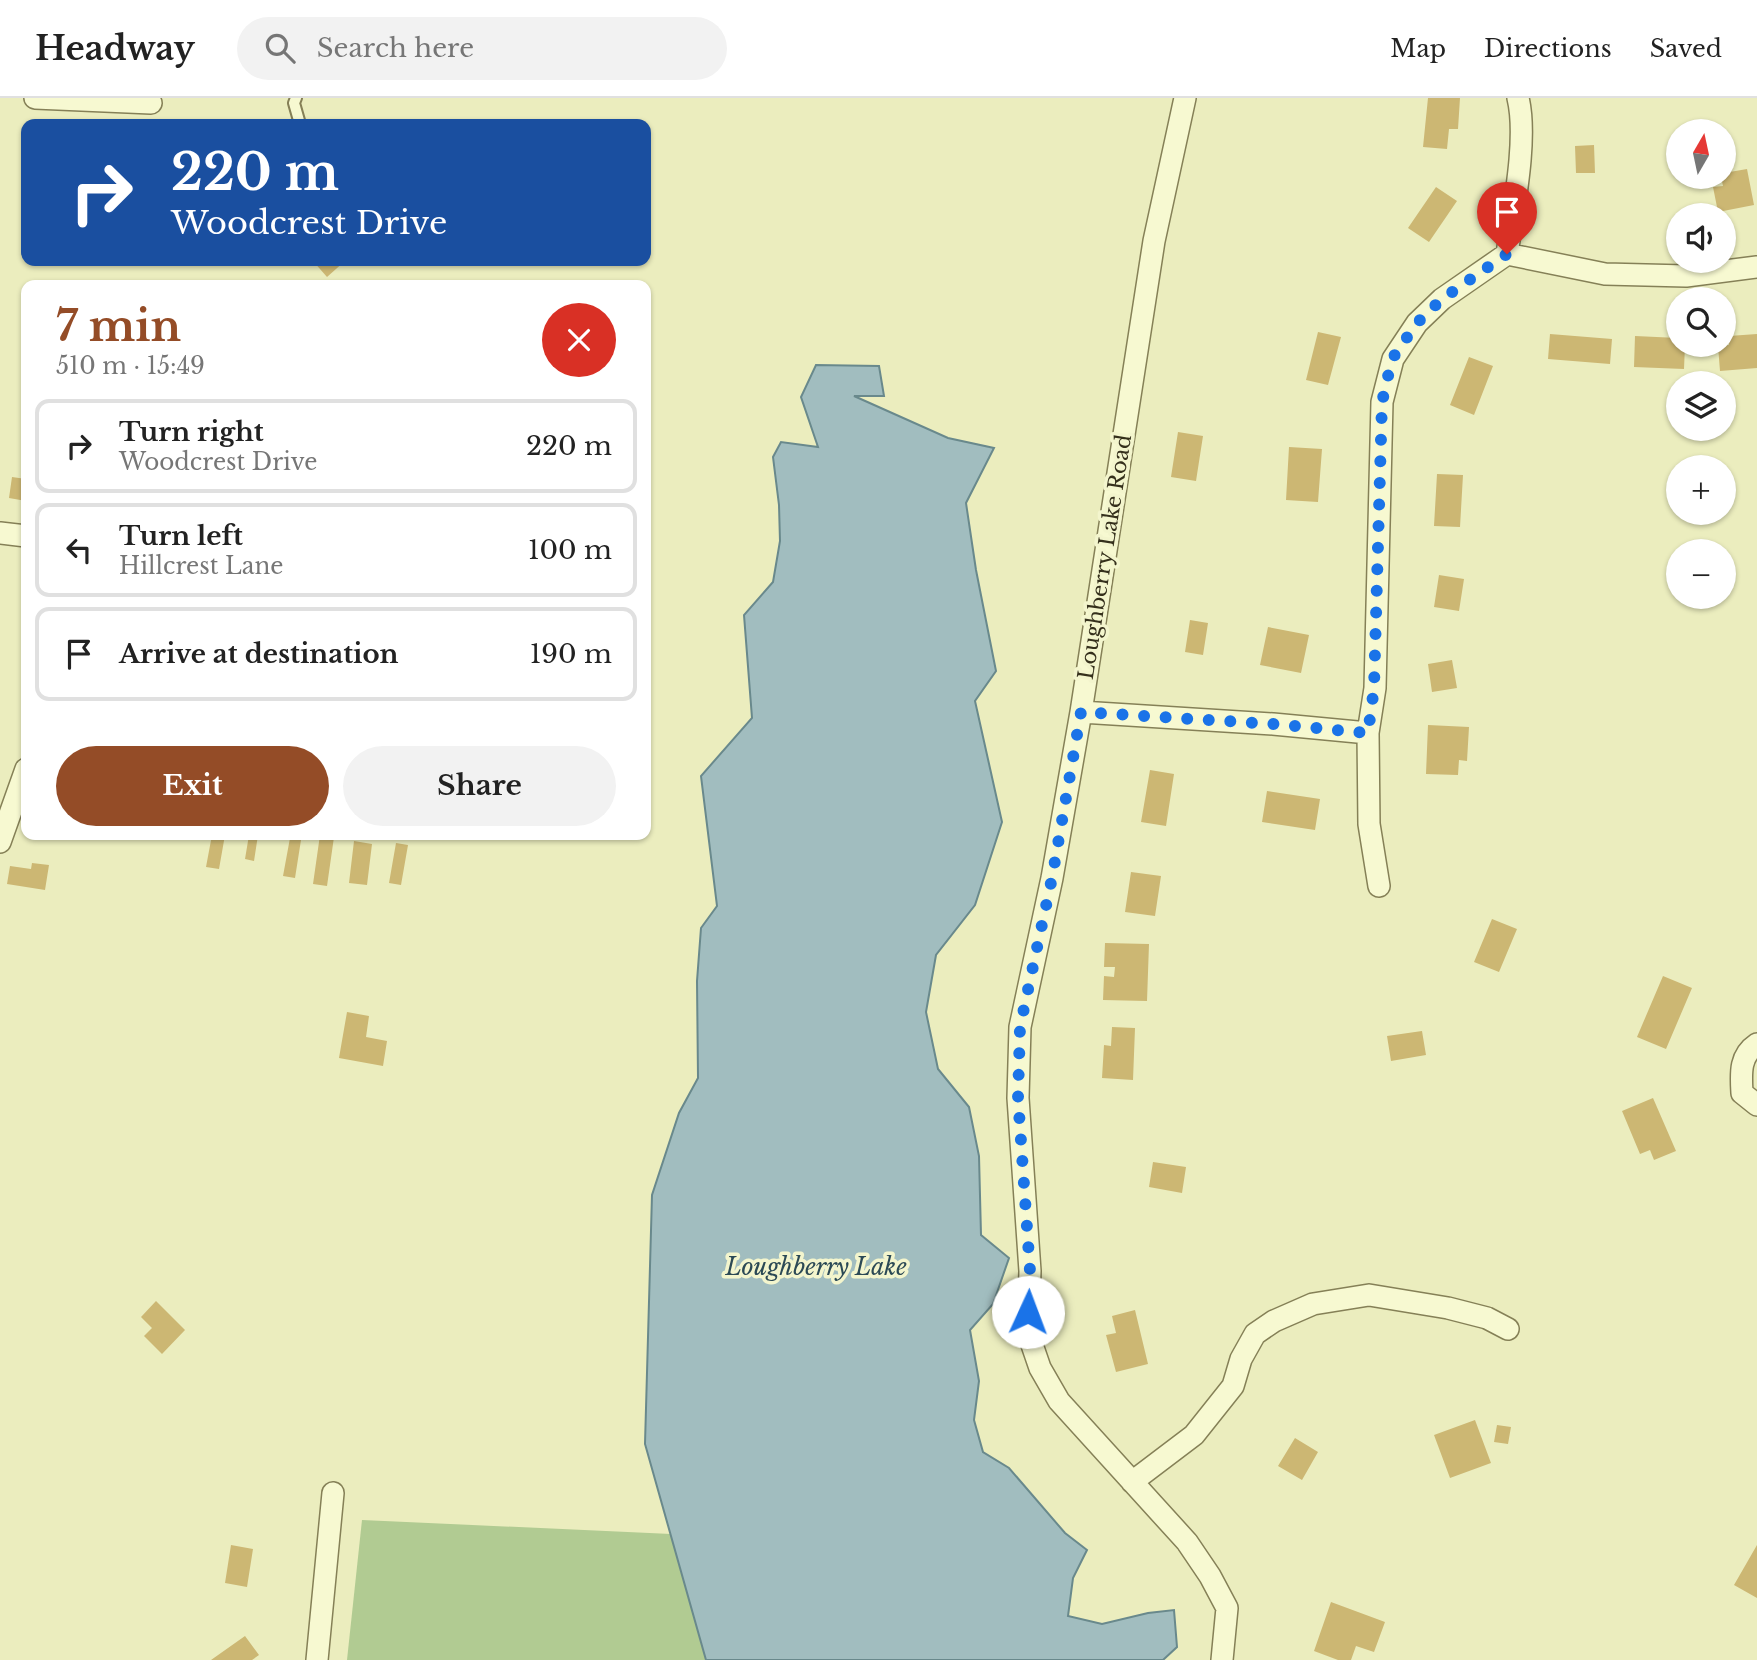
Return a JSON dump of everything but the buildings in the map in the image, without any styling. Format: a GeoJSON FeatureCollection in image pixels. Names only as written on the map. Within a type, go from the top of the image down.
{"type":"FeatureCollection","features":[{"type":"Feature","properties":{"kind":"street"},"geometry":{"type":"LineString","coordinates":[[34,98],[151,103]]}},
{"type":"Feature","properties":{"kind":"street","name":"Loughberry Lake Road"},"geometry":{"type":"LineString","coordinates":[[1185,98],[1154,241],[1081,712],[1052,878],[1020,1027],[1018,1098],[1030,1271],[1028,1333],[1040,1368],[1059,1401],[1187,1542],[1210,1576],[1227,1608],[1222,1660]]}},
{"type":"Feature","properties":{"kind":"street"},"geometry":{"type":"LineString","coordinates":[[1507,254],[1520,160],[1521,108],[1518,98]]}},
{"type":"Feature","properties":{"kind":"street"},"geometry":{"type":"LineString","coordinates":[[1379,886],[1368,824],[1368,733],[1374,688],[1382,402],[1392,359],[1417,323],[1442,299],[1507,254],[1605,274],[1686,275],[1757,267]]}},
{"type":"Feature","properties":{"kind":"street"},"geometry":{"type":"LineString","coordinates":[[0,533],[21,535]]}},
{"type":"Feature","properties":{"kind":"street"},"geometry":{"type":"LineString","coordinates":[[1081,712],[1368,733]]}},
{"type":"Feature","properties":{"kind":"street"},"geometry":{"type":"LineString","coordinates":[[0,842],[21,783]]}},
{"type":"Feature","properties":{"kind":"street"},"geometry":{"type":"LineString","coordinates":[[1757,1044],[1749,1049],[1741,1066],[1742,1093],[1757,1105]]}},
{"type":"Feature","properties":{"kind":"street"},"geometry":{"type":"LineString","coordinates":[[1132,1482],[1194,1435],[1233,1386],[1241,1359],[1255,1334],[1274,1321],[1313,1304],[1369,1295],[1448,1308],[1487,1318],[1508,1329]]}},
{"type":"Feature","properties":{"kind":"street"},"geometry":{"type":"LineString","coordinates":[[317,1660],[333,1493]]}},
{"type":"Feature","properties":{"kind":"lane"},"geometry":{"type":"LineString","coordinates":[[296,98],[297,119]]}},
{"type":"Feature","properties":{"kind":"green space"},"geometry":{"type":"Polygon","coordinates":[[[362,1520],[671,1534],[706,1660],[347,1660],[362,1520]]]}},
{"type":"Feature","properties":{"kind":"water","name":"Loughberry Lake"},"geometry":{"type":"Polygon","coordinates":[[[816,365],[879,366],[884,396],[854,396],[948,438],[994,448],[966,503],[996,671],[975,701],[1002,822],[975,905],[936,955],[926,1012],[938,1069],[969,1107],[979,1156],[981,1235],[1009,1258],[993,1304],[970,1330],[979,1381],[974,1420],[983,1452],[1009,1468],[1065,1533],[1087,1550],[1073,1578],[1068,1616],[1102,1624],[1174,1610],[1177,1647],[1163,1660],[706,1660],[645,1444],[652,1195],[679,1113],[698,1078],[697,981],[701,928],[717,906],[701,776],[752,718],[744,615],[773,582],[780,541],[773,457],[781,442],[818,447],[801,397],[816,365]]]}},
{"type":"Feature","properties":{"kind":"route"},"geometry":{"type":"LineString","coordinates":[[1028,1312],[1030,1271],[1018,1098],[1020,1027],[1052,878],[1081,712],[1368,733],[1374,688],[1382,402],[1392,359],[1417,323],[1442,299],[1507,254]]}}]}
